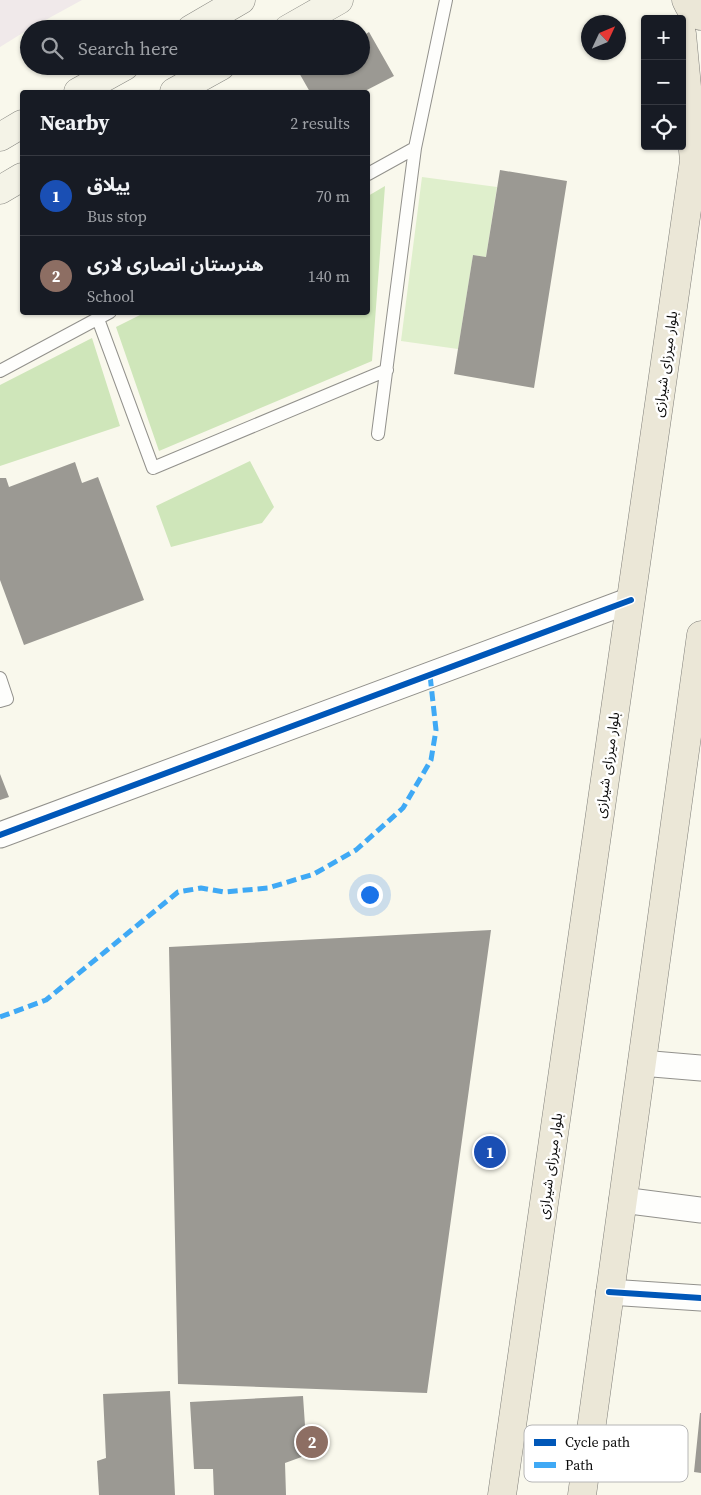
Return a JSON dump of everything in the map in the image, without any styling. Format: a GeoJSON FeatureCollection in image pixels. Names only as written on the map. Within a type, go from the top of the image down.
{"type":"FeatureCollection","features":[{"type":"Feature","properties":{"kind":"main road"},"geometry":{"type":"LineString","coordinates":[[675,0],[678,15]]}},
{"type":"Feature","properties":{"kind":"main road"},"geometry":{"type":"LineString","coordinates":[[686,0],[689,6],[701,16]]}},
{"type":"Feature","properties":{"kind":"main road","name":"بلوار میرزای شیرازی"},"geometry":{"type":"LineString","coordinates":[[502,1495],[694,161],[684,60]]}},
{"type":"Feature","properties":{"kind":"main road"},"geometry":{"type":"LineString","coordinates":[[591,1425],[701,635]]}},
{"type":"Feature","properties":{"kind":"main road"},"geometry":{"type":"LineString","coordinates":[[582,1495],[584,1482]]}},
{"type":"Feature","properties":{"kind":"street"},"geometry":{"type":"LineString","coordinates":[[207,20],[241,0]]}},
{"type":"Feature","properties":{"kind":"street"},"geometry":{"type":"LineString","coordinates":[[304,20],[339,0]]}},
{"type":"Feature","properties":{"kind":"street"},"geometry":{"type":"LineString","coordinates":[[82,90],[108,75]]}},
{"type":"Feature","properties":{"kind":"street"},"geometry":{"type":"LineString","coordinates":[[178,90],[205,75]]}},
{"type":"Feature","properties":{"kind":"street"},"geometry":{"type":"LineString","coordinates":[[0,137],[20,125]]}},
{"type":"Feature","properties":{"kind":"street"},"geometry":{"type":"LineString","coordinates":[[0,190],[20,178]]}},
{"type":"Feature","properties":{"kind":"street"},"geometry":{"type":"LineString","coordinates":[[0,835],[631,600]]}},
{"type":"Feature","properties":{"kind":"street"},"geometry":{"type":"LineString","coordinates":[[641,1063],[701,1068]]}},
{"type":"Feature","properties":{"kind":"street"},"geometry":{"type":"LineString","coordinates":[[622,1200],[701,1210]]}},
{"type":"Feature","properties":{"kind":"street"},"geometry":{"type":"LineString","coordinates":[[609,1292],[701,1298]]}},
{"type":"Feature","properties":{"kind":"lane"},"geometry":{"type":"LineString","coordinates":[[378,434],[415,148],[446,0]]}},
{"type":"Feature","properties":{"kind":"lane"},"geometry":{"type":"LineString","coordinates":[[370,173],[415,148]]}},
{"type":"Feature","properties":{"kind":"lane"},"geometry":{"type":"LineString","coordinates":[[0,372],[104,316],[153,468],[387,370]]}},
{"type":"Feature","properties":{"kind":"lane"},"geometry":{"type":"LineString","coordinates":[[0,678],[7,699],[0,702]]}},
{"type":"Feature","properties":{"kind":"shaded area"},"geometry":{"type":"Polygon","coordinates":[[[0,0],[82,0],[45,20],[20,20],[20,35],[0,47],[0,0]]]}},
{"type":"Feature","properties":{"kind":"green space"},"geometry":{"type":"Polygon","coordinates":[[[422,177],[497,187],[486,257],[473,255],[458,349],[401,341],[422,177]]]}},
{"type":"Feature","properties":{"kind":"green space"},"geometry":{"type":"Polygon","coordinates":[[[385,186],[372,361],[159,451],[116,327],[140,315],[370,315],[370,195],[385,186]]]}},
{"type":"Feature","properties":{"kind":"green space"},"geometry":{"type":"Polygon","coordinates":[[[92,338],[120,426],[0,466],[0,385],[92,338]]]}},
{"type":"Feature","properties":{"kind":"green space"},"geometry":{"type":"Polygon","coordinates":[[[250,461],[274,507],[262,523],[171,547],[156,506],[250,461]]]}},
{"type":"Feature","properties":{"kind":"building"},"geometry":{"type":"Polygon","coordinates":[[[370,34],[394,76],[367,90],[309,90],[300,75],[370,75],[370,34]]]}},
{"type":"Feature","properties":{"kind":"building"},"geometry":{"type":"Polygon","coordinates":[[[500,170],[567,181],[534,388],[454,374],[473,255],[486,257],[500,170]]]}},
{"type":"Feature","properties":{"kind":"building"},"geometry":{"type":"Polygon","coordinates":[[[75,462],[82,483],[98,477],[144,600],[24,645],[0,580],[0,478],[6,478],[9,487],[75,462]]]}},
{"type":"Feature","properties":{"kind":"building"},"geometry":{"type":"Polygon","coordinates":[[[0,774],[9,797],[0,800],[0,774]]]}},
{"type":"Feature","properties":{"kind":"building"},"geometry":{"type":"Polygon","coordinates":[[[491,930],[427,1393],[178,1384],[169,947],[491,930]]]}},
{"type":"Feature","properties":{"kind":"building"},"geometry":{"type":"Polygon","coordinates":[[[170,1391],[175,1495],[99,1495],[97,1461],[106,1458],[103,1394],[170,1391]]]}},
{"type":"Feature","properties":{"kind":"building"},"geometry":{"type":"Polygon","coordinates":[[[303,1396],[307,1455],[285,1463],[286,1495],[214,1495],[213,1469],[194,1469],[190,1402],[303,1396]]]}},
{"type":"Feature","properties":{"kind":"building"},"geometry":{"type":"Polygon","coordinates":[[[701,1413],[701,1473],[694,1472],[701,1413]]]}},
{"type":"Feature","properties":{"kind":"marked path"},"geometry":{"type":"LineString","coordinates":[[0,1017],[46,1000],[178,892],[201,888],[224,892],[268,888],[314,874],[356,850],[403,808],[431,760],[436,730],[430,675]]}},
{"type":"Feature","properties":{"kind":"cycle path"},"geometry":{"type":"LineString","coordinates":[[0,835],[631,600]]}},
{"type":"Feature","properties":{"kind":"cycle path"},"geometry":{"type":"LineString","coordinates":[[609,1292],[701,1298]]}},
{"type":"Feature","properties":{"kind":"place","name":"ییلاق"},"geometry":{"type":"Point","coordinates":[490,1152]}},
{"type":"Feature","properties":{"kind":"place","name":"هنرستان انصاری لاری"},"geometry":{"type":"Point","coordinates":[312,1442]}}]}
